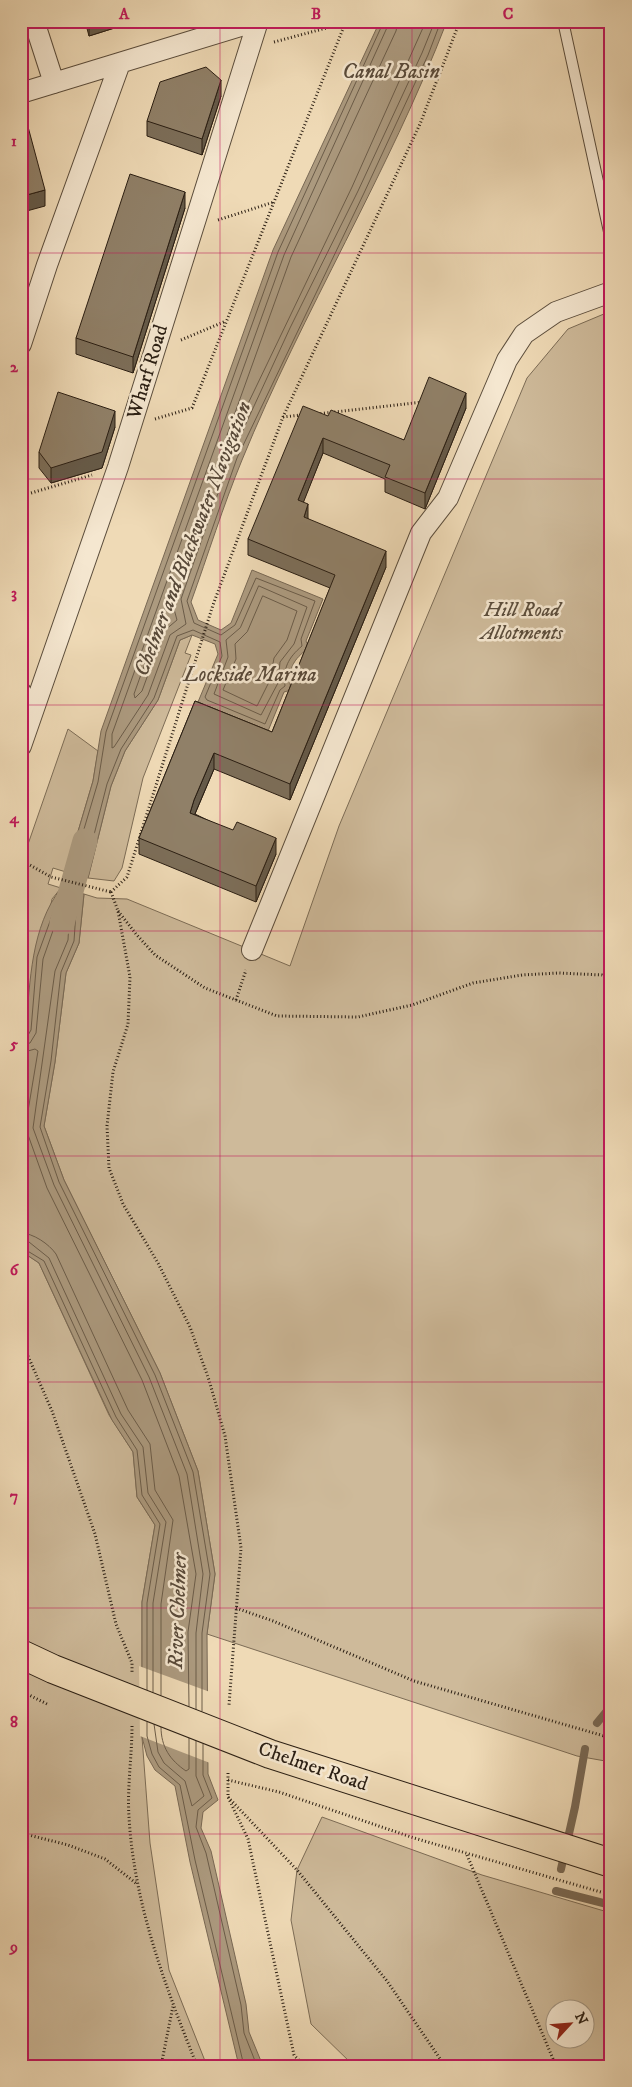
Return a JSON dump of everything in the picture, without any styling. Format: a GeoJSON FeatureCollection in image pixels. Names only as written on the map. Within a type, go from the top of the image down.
{"type":"FeatureCollection","features":[{"type":"Feature","properties":{"kind":"main road","name":"Chelmer Road"},"geometry":{"type":"LineString","coordinates":[[21,1654],[53,1669],[270,1754],[611,1862]]}},
{"type":"Feature","properties":{"kind":"street"},"geometry":{"type":"LineString","coordinates":[[34,21],[54,83]]}},
{"type":"Feature","properties":{"kind":"street","name":"Wharf Road"},"geometry":{"type":"LineString","coordinates":[[21,93],[257,21]]}},
{"type":"Feature","properties":{"kind":"street","name":"Wharf Road"},"geometry":{"type":"LineString","coordinates":[[21,746],[118,467],[257,21]]}},
{"type":"Feature","properties":{"kind":"street"},"geometry":{"type":"LineString","coordinates":[[21,344],[47,265],[120,63]]}},
{"type":"Feature","properties":{"kind":"street"},"geometry":{"type":"LineString","coordinates":[[252,950],[421,533],[448,498],[507,360],[524,334],[556,312],[611,292]]}},
{"type":"Feature","properties":{"kind":"street"},"geometry":{"type":"LineString","coordinates":[[21,692],[30,720]]}},
{"type":"Feature","properties":{"kind":"lane"},"geometry":{"type":"LineString","coordinates":[[562,21],[611,241]]}},
{"type":"Feature","properties":{"kind":"path"},"geometry":{"type":"LineString","coordinates":[[111,892],[127,877],[196,653],[283,417],[420,124],[460,21]]}},
{"type":"Feature","properties":{"kind":"path"},"geometry":{"type":"LineString","coordinates":[[249,49],[346,22]]}},
{"type":"Feature","properties":{"kind":"path"},"geometry":{"type":"LineString","coordinates":[[131,426],[192,408],[346,22]]}},
{"type":"Feature","properties":{"kind":"path"},"geometry":{"type":"LineString","coordinates":[[193,227],[274,202]]}},
{"type":"Feature","properties":{"kind":"path"},"geometry":{"type":"LineString","coordinates":[[155,351],[226,321]]}},
{"type":"Feature","properties":{"kind":"path"},"geometry":{"type":"LineString","coordinates":[[312,414],[426,402]]}},
{"type":"Feature","properties":{"kind":"path"},"geometry":{"type":"LineString","coordinates":[[283,417],[302,415]]}},
{"type":"Feature","properties":{"kind":"path"},"geometry":{"type":"LineString","coordinates":[[21,496],[118,467]]}},
{"type":"Feature","properties":{"kind":"path"},"geometry":{"type":"LineString","coordinates":[[21,860],[50,876],[111,892]]}},
{"type":"Feature","properties":{"kind":"path"},"geometry":{"type":"LineString","coordinates":[[111,892],[118,911],[130,977],[128,1024],[113,1072],[107,1126],[109,1168],[123,1204],[158,1263],[190,1328],[209,1380],[225,1436],[241,1548],[229,1705]]}},
{"type":"Feature","properties":{"kind":"path"},"geometry":{"type":"LineString","coordinates":[[118,911],[155,955],[205,988],[277,1016],[358,1017],[412,1005],[473,983],[522,975],[559,973],[602,975],[611,979]]}},
{"type":"Feature","properties":{"kind":"path"},"geometry":{"type":"LineString","coordinates":[[236,1000],[252,950]]}},
{"type":"Feature","properties":{"kind":"path"},"geometry":{"type":"LineString","coordinates":[[21,1340],[52,1412],[95,1534],[116,1624],[132,1663],[132,1673]]}},
{"type":"Feature","properties":{"kind":"path"},"geometry":{"type":"LineString","coordinates":[[236,1608],[273,1621],[414,1681],[611,1738]]}},
{"type":"Feature","properties":{"kind":"path"},"geometry":{"type":"LineString","coordinates":[[21,1691],[49,1705]]}},
{"type":"Feature","properties":{"kind":"path"},"geometry":{"type":"LineString","coordinates":[[132,1723],[128,1816],[138,1884],[148,1931],[173,2006],[197,2066]]}},
{"type":"Feature","properties":{"kind":"path"},"geometry":{"type":"LineString","coordinates":[[228,1773],[228,1797],[248,1839],[294,2055],[304,2066]]}},
{"type":"Feature","properties":{"kind":"path"},"geometry":{"type":"LineString","coordinates":[[228,1780],[279,1792],[466,1854],[611,1895]]}},
{"type":"Feature","properties":{"kind":"path"},"geometry":{"type":"LineString","coordinates":[[228,1797],[303,1877],[387,1981],[446,2066]]}},
{"type":"Feature","properties":{"kind":"path"},"geometry":{"type":"LineString","coordinates":[[21,1833],[68,1845],[105,1858],[138,1884]]}},
{"type":"Feature","properties":{"kind":"path"},"geometry":{"type":"LineString","coordinates":[[466,1854],[556,2066]]}},
{"type":"Feature","properties":{"kind":"path"},"geometry":{"type":"LineString","coordinates":[[161,2066],[173,2006]]}},
{"type":"Feature","properties":{"kind":"green space","name":"Hill Road Allotments"},"geometry":{"type":"Polygon","coordinates":[[[611,311],[611,1762],[577,1756],[207,1634],[215,1574],[198,1471],[160,1373],[64,1180],[44,1126],[55,1062],[66,973],[79,943],[84,894],[97,898],[127,899],[290,966],[339,826],[527,378],[568,329],[611,311]]]}},
{"type":"Feature","properties":{"kind":"green space"},"geometry":{"type":"Polygon","coordinates":[[[192,635],[185,653],[191,655],[143,778],[122,868],[114,881],[88,878],[111,786],[125,751],[158,700],[180,640],[192,635]]]}},
{"type":"Feature","properties":{"kind":"green space"},"geometry":{"type":"Polygon","coordinates":[[[68,729],[98,751],[93,781],[66,872],[53,868],[48,884],[61,888],[52,899],[26,1029],[21,1038],[21,848],[26,850],[68,729]]]}},
{"type":"Feature","properties":{"kind":"green space"},"geometry":{"type":"Polygon","coordinates":[[[21,1251],[39,1263],[109,1415],[133,1452],[137,1497],[155,1525],[142,1602],[142,1737],[150,1843],[169,1970],[207,2066],[21,2066],[21,1251]]]}},
{"type":"Feature","properties":{"kind":"green space"},"geometry":{"type":"Polygon","coordinates":[[[322,1817],[482,1875],[611,1913],[611,2066],[354,2066],[311,2024],[291,1920],[297,1870],[322,1817]]]}},
{"type":"Feature","properties":{"kind":"water","name":"Canal Basin"},"geometry":{"type":"Polygon","coordinates":[[[380,21],[447,21],[399,132],[266,405],[235,477],[191,602],[198,620],[221,630],[231,623],[252,570],[323,599],[306,641],[309,648],[299,656],[292,666],[290,677],[291,690],[284,692],[268,731],[198,702],[218,654],[215,644],[192,635],[180,640],[158,700],[125,751],[111,786],[88,878],[66,872],[93,781],[101,731],[273,250],[380,21]]]}},
{"type":"Feature","properties":{"kind":"water","name":"River Chelmer"},"geometry":{"type":"Polygon","coordinates":[[[61,888],[84,894],[79,943],[66,973],[55,1062],[44,1126],[64,1180],[160,1373],[198,1471],[215,1574],[207,1634],[208,1774],[218,1800],[203,1812],[201,1828],[211,1851],[246,2004],[249,2032],[263,2066],[239,2066],[190,1862],[175,1786],[155,1770],[147,1756],[142,1737],[142,1602],[155,1525],[137,1497],[133,1452],[112,1420],[39,1263],[21,1251],[21,1038],[26,1029],[31,974],[38,937],[43,920],[61,888]]]}},
{"type":"Feature","properties":{"kind":"pier"},"geometry":{"type":"Polygon","coordinates":[[[139,1666],[210,1692],[210,1763],[140,1736],[139,1666]]]}},
{"type":"Feature","properties":{"kind":"building"},"geometry":{"type":"Polygon","coordinates":[[[206,67],[221,80],[202,139],[147,121],[160,82],[206,67]]]}},
{"type":"Feature","properties":{"kind":"building"},"geometry":{"type":"Polygon","coordinates":[[[27,123],[45,190],[23,196],[21,202],[21,124],[27,123]]]}},
{"type":"Feature","properties":{"kind":"building"},"geometry":{"type":"Polygon","coordinates":[[[130,174],[185,192],[133,357],[76,338],[130,174]]]}},
{"type":"Feature","properties":{"kind":"building"},"geometry":{"type":"Polygon","coordinates":[[[429,377],[466,393],[425,493],[385,477],[390,465],[323,438],[298,500],[308,504],[304,517],[386,551],[290,784],[214,753],[194,800],[190,813],[233,830],[237,822],[276,838],[256,886],[139,838],[195,701],[272,732],[335,575],[248,539],[303,406],[328,416],[331,410],[404,440],[429,377]]]}},
{"type":"Feature","properties":{"kind":"building"},"geometry":{"type":"Polygon","coordinates":[[[58,392],[115,411],[102,452],[51,468],[39,452],[58,392]]]}},
{"type":"Feature","properties":{"kind":"waterway","name":"Chelmer and Blackwater Navigation"},"geometry":{"type":"LineString","coordinates":[[62,923],[85,841]]}},
{"type":"Feature","properties":{"kind":"waterway"},"geometry":{"type":"LineString","coordinates":[[597,1723],[611,1706]]}},
{"type":"Feature","properties":{"kind":"waterway"},"geometry":{"type":"LineString","coordinates":[[561,1869],[575,1807],[585,1749]]}},
{"type":"Feature","properties":{"kind":"waterway"},"geometry":{"type":"LineString","coordinates":[[556,1891],[611,1905]]}},
{"type":"Feature","properties":{"kind":"water label","name":"Lockside Marina"},"geometry":{"type":"Point","coordinates":[250,675]}}]}
